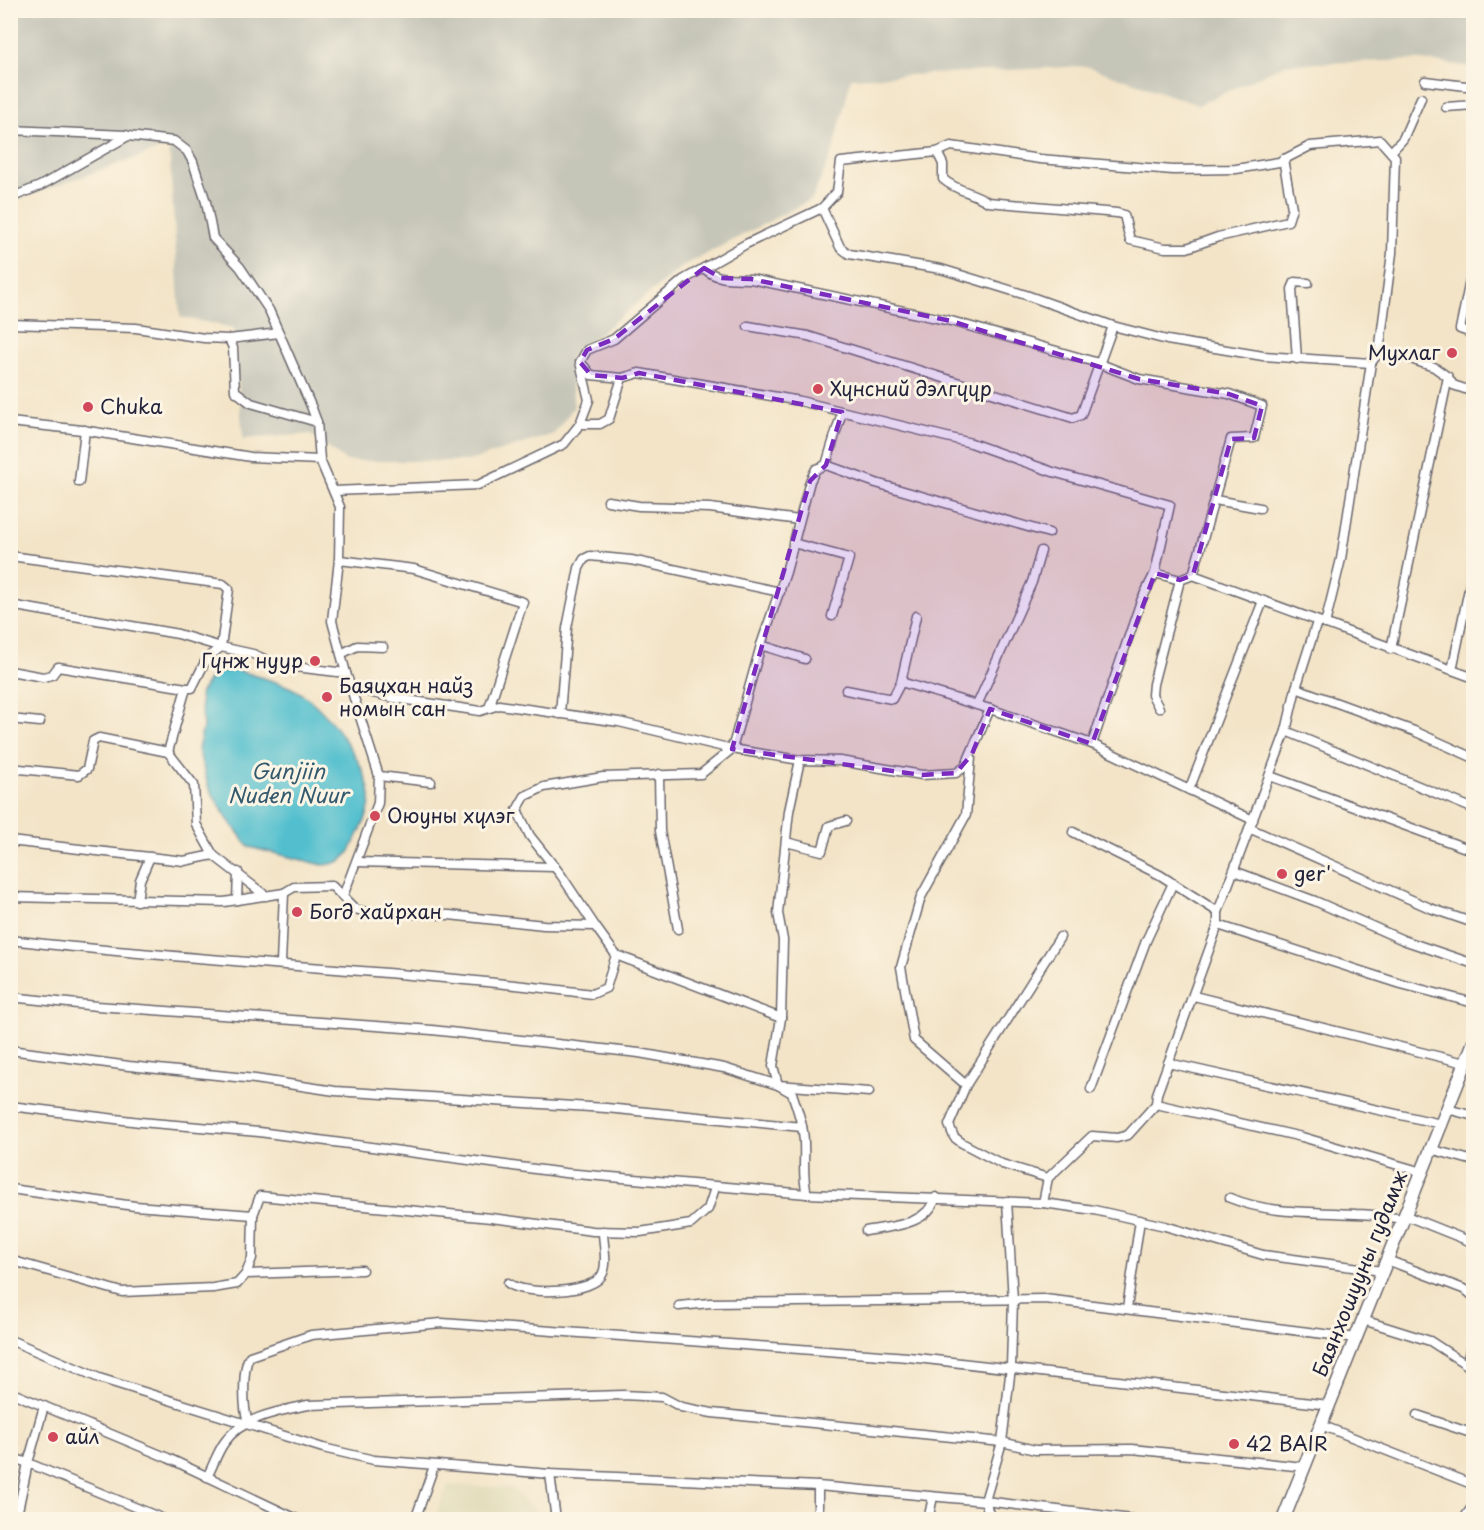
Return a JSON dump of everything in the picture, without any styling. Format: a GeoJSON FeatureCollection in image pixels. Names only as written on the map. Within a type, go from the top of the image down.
{"type":"FeatureCollection","features":[{"type":"Feature","properties":{"kind":"main road","name":"Баянхошууны гудамж"},"geometry":{"type":"LineString","coordinates":[[1283,1520],[1430,1149],[1467,1069],[1473,1042]]}},
{"type":"Feature","properties":{"kind":"street"},"geometry":{"type":"LineString","coordinates":[[1425,81],[1473,87]]}},
{"type":"Feature","properties":{"kind":"street"},"geometry":{"type":"LineString","coordinates":[[1391,152],[1403,139],[1421,98]]}},
{"type":"Feature","properties":{"kind":"street"},"geometry":{"type":"LineString","coordinates":[[1446,107],[1473,105]]}},
{"type":"Feature","properties":{"kind":"street"},"geometry":{"type":"LineString","coordinates":[[10,130],[157,134]]}},
{"type":"Feature","properties":{"kind":"street"},"geometry":{"type":"LineString","coordinates":[[10,198],[40,186],[128,135],[174,141],[187,151],[199,176],[213,238],[240,267],[269,310],[317,422],[320,460],[340,507],[339,560],[333,621],[346,673],[379,776],[378,803],[343,896]]}},
{"type":"Feature","properties":{"kind":"street"},"geometry":{"type":"LineString","coordinates":[[334,491],[478,485],[564,444],[580,424],[589,400],[580,362],[587,350],[614,339],[683,280],[746,244],[822,208],[837,192],[841,162],[937,152],[951,146],[1040,159],[1173,170],[1236,169],[1283,159],[1310,146],[1380,140],[1395,157],[1392,253],[1379,352],[1371,363],[1341,559],[1321,623],[1296,688],[1286,731],[1270,776],[1218,912],[1218,925],[1168,1063],[1156,1104],[1128,1135],[1117,1138],[1098,1134],[1092,1136],[1048,1178],[1042,1203]]}},
{"type":"Feature","properties":{"kind":"street"},"geometry":{"type":"LineString","coordinates":[[937,152],[943,164],[943,179],[953,188],[974,193],[988,202],[1125,215],[1130,240],[1176,248],[1196,247],[1218,237],[1288,222],[1292,208],[1283,159]]}},
{"type":"Feature","properties":{"kind":"street"},"geometry":{"type":"LineString","coordinates":[[822,208],[840,247],[849,254],[941,269],[1113,326],[1178,342],[1247,354],[1371,363]]}},
{"type":"Feature","properties":{"kind":"street"},"geometry":{"type":"LineString","coordinates":[[1473,261],[1460,329],[1473,334]]}},
{"type":"Feature","properties":{"kind":"street"},"geometry":{"type":"LineString","coordinates":[[704,268],[711,275],[721,278],[751,279],[951,321],[1101,365],[1139,379],[1229,394],[1262,406],[1254,438],[1231,439],[1193,575]]}},
{"type":"Feature","properties":{"kind":"street"},"geometry":{"type":"LineString","coordinates":[[1297,359],[1292,288],[1294,282],[1308,283]]}},
{"type":"Feature","properties":{"kind":"street"},"geometry":{"type":"LineString","coordinates":[[10,324],[93,325],[229,339],[279,333]]}},
{"type":"Feature","properties":{"kind":"street"},"geometry":{"type":"LineString","coordinates":[[748,326],[808,336],[1073,418],[1081,415],[1101,365],[1113,326]]}},
{"type":"Feature","properties":{"kind":"street"},"geometry":{"type":"LineString","coordinates":[[229,339],[233,348],[235,392],[251,403],[317,422]]}},
{"type":"Feature","properties":{"kind":"street"},"geometry":{"type":"LineString","coordinates":[[1379,352],[1408,358],[1434,367],[1448,377],[1454,385],[1473,392]]}},
{"type":"Feature","properties":{"kind":"street"},"geometry":{"type":"LineString","coordinates":[[580,362],[591,375],[622,378],[639,373],[800,401],[971,443],[1053,472],[1170,505],[1155,573],[1141,601],[1092,744]]}},
{"type":"Feature","properties":{"kind":"street"},"geometry":{"type":"LineString","coordinates":[[1391,649],[1448,377]]}},
{"type":"Feature","properties":{"kind":"street"},"geometry":{"type":"LineString","coordinates":[[580,424],[600,424],[609,419],[622,378]]}},
{"type":"Feature","properties":{"kind":"street"},"geometry":{"type":"LineString","coordinates":[[826,465],[842,412]]}},
{"type":"Feature","properties":{"kind":"street"},"geometry":{"type":"LineString","coordinates":[[10,422],[85,430],[251,457],[320,460]]}},
{"type":"Feature","properties":{"kind":"street"},"geometry":{"type":"LineString","coordinates":[[79,482],[85,430]]}},
{"type":"Feature","properties":{"kind":"street"},"geometry":{"type":"LineString","coordinates":[[781,1018],[616,955],[555,867],[530,836],[517,810],[525,795],[544,787],[584,780],[659,774],[701,774],[732,750],[761,645],[780,592],[810,481],[816,469],[826,465],[876,483],[1049,533]]}},
{"type":"Feature","properties":{"kind":"street"},"geometry":{"type":"LineString","coordinates":[[1215,500],[1260,508]]}},
{"type":"Feature","properties":{"kind":"street"},"geometry":{"type":"LineString","coordinates":[[608,501],[639,506],[710,508],[799,520]]}},
{"type":"Feature","properties":{"kind":"street"},"geometry":{"type":"LineString","coordinates":[[793,543],[849,558],[832,616]]}},
{"type":"Feature","properties":{"kind":"street"},"geometry":{"type":"LineString","coordinates":[[977,705],[1032,582],[1041,551]]}},
{"type":"Feature","properties":{"kind":"street"},"geometry":{"type":"LineString","coordinates":[[10,555],[227,586],[230,589],[221,647],[207,658],[192,688],[57,667],[52,675],[43,677],[10,671]]}},
{"type":"Feature","properties":{"kind":"street"},"geometry":{"type":"LineString","coordinates":[[560,714],[567,628],[579,568],[584,559],[590,556],[631,560],[780,592]]}},
{"type":"Feature","properties":{"kind":"street"},"geometry":{"type":"LineString","coordinates":[[339,560],[414,569],[523,602],[489,708]]}},
{"type":"Feature","properties":{"kind":"street"},"geometry":{"type":"LineString","coordinates":[[1452,670],[1473,565]]}},
{"type":"Feature","properties":{"kind":"street"},"geometry":{"type":"LineString","coordinates":[[1155,573],[1180,580],[1193,575],[1473,678]]}},
{"type":"Feature","properties":{"kind":"street"},"geometry":{"type":"LineString","coordinates":[[1159,708],[1152,695],[1153,684],[1180,580]]}},
{"type":"Feature","properties":{"kind":"street"},"geometry":{"type":"LineString","coordinates":[[1189,790],[1263,602]]}},
{"type":"Feature","properties":{"kind":"street"},"geometry":{"type":"LineString","coordinates":[[10,605],[178,634],[254,654],[278,665],[346,673]]}},
{"type":"Feature","properties":{"kind":"street"},"geometry":{"type":"LineString","coordinates":[[846,690],[892,699],[901,682],[916,616]]}},
{"type":"Feature","properties":{"kind":"street"},"geometry":{"type":"LineString","coordinates":[[761,645],[805,659]]}},
{"type":"Feature","properties":{"kind":"street"},"geometry":{"type":"LineString","coordinates":[[341,654],[357,646],[383,647]]}},
{"type":"Feature","properties":{"kind":"street"},"geometry":{"type":"LineString","coordinates":[[901,682],[1092,744],[1189,790],[1251,824],[1430,908],[1473,923]]}},
{"type":"Feature","properties":{"kind":"street"},"geometry":{"type":"LineString","coordinates":[[168,752],[186,688]]}},
{"type":"Feature","properties":{"kind":"street"},"geometry":{"type":"LineString","coordinates":[[351,688],[394,698],[480,711],[499,705],[619,722],[732,750],[800,760],[840,761],[922,775],[956,773],[964,768],[990,709]]}},
{"type":"Feature","properties":{"kind":"street"},"geometry":{"type":"LineString","coordinates":[[1296,688],[1414,731],[1473,758]]}},
{"type":"Feature","properties":{"kind":"street"},"geometry":{"type":"LineString","coordinates":[[10,718],[40,722]]}},
{"type":"Feature","properties":{"kind":"street"},"geometry":{"type":"LineString","coordinates":[[1286,731],[1473,809]]}},
{"type":"Feature","properties":{"kind":"street"},"geometry":{"type":"LineString","coordinates":[[10,768],[79,775],[87,769],[93,741],[99,738],[168,752],[194,785],[196,824],[213,855],[238,872],[266,896]]}},
{"type":"Feature","properties":{"kind":"street"},"geometry":{"type":"LineString","coordinates":[[966,1085],[914,1040],[902,968],[921,897],[966,814],[972,754]]}},
{"type":"Feature","properties":{"kind":"street"},"geometry":{"type":"LineString","coordinates":[[778,1085],[773,1066],[781,1018],[783,940],[778,913],[789,811],[800,760]]}},
{"type":"Feature","properties":{"kind":"street"},"geometry":{"type":"LineString","coordinates":[[659,774],[660,831],[678,929]]}},
{"type":"Feature","properties":{"kind":"street"},"geometry":{"type":"LineString","coordinates":[[379,776],[431,782]]}},
{"type":"Feature","properties":{"kind":"street"},"geometry":{"type":"LineString","coordinates":[[1270,776],[1473,851]]}},
{"type":"Feature","properties":{"kind":"street"},"geometry":{"type":"LineString","coordinates":[[786,842],[822,851],[829,826],[846,821]]}},
{"type":"Feature","properties":{"kind":"street"},"geometry":{"type":"LineString","coordinates":[[1073,832],[1173,883],[1218,912]]}},
{"type":"Feature","properties":{"kind":"street"},"geometry":{"type":"LineString","coordinates":[[10,841],[184,861],[213,855]]}},
{"type":"Feature","properties":{"kind":"street"},"geometry":{"type":"LineString","coordinates":[[137,901],[140,880],[150,857]]}},
{"type":"Feature","properties":{"kind":"street"},"geometry":{"type":"LineString","coordinates":[[357,862],[555,867]]}},
{"type":"Feature","properties":{"kind":"street"},"geometry":{"type":"LineString","coordinates":[[1234,871],[1315,901],[1403,940],[1473,964]]}},
{"type":"Feature","properties":{"kind":"street"},"geometry":{"type":"LineString","coordinates":[[237,900],[238,872]]}},
{"type":"Feature","properties":{"kind":"street"},"geometry":{"type":"LineString","coordinates":[[1091,1089],[1146,941],[1173,883]]}},
{"type":"Feature","properties":{"kind":"street"},"geometry":{"type":"LineString","coordinates":[[10,897],[137,901],[237,900],[284,893],[294,887],[332,886],[356,909],[366,912],[449,915],[544,925],[595,926]]}},
{"type":"Feature","properties":{"kind":"street"},"geometry":{"type":"LineString","coordinates":[[280,963],[284,893]]}},
{"type":"Feature","properties":{"kind":"street"},"geometry":{"type":"LineString","coordinates":[[1218,925],[1401,984],[1473,1003]]}},
{"type":"Feature","properties":{"kind":"street"},"geometry":{"type":"LineString","coordinates":[[1048,1178],[1002,1164],[954,1137],[949,1125],[966,1085],[1060,937]]}},
{"type":"Feature","properties":{"kind":"street"},"geometry":{"type":"LineString","coordinates":[[10,940],[151,955],[430,976],[592,994],[606,988],[616,955]]}},
{"type":"Feature","properties":{"kind":"street"},"geometry":{"type":"LineString","coordinates":[[1194,996],[1467,1069]]}},
{"type":"Feature","properties":{"kind":"street"},"geometry":{"type":"LineString","coordinates":[[10,998],[432,1030],[628,1052],[724,1068],[778,1085],[792,1093],[805,1144],[802,1177],[807,1194]]}},
{"type":"Feature","properties":{"kind":"street"},"geometry":{"type":"LineString","coordinates":[[10,1050],[129,1066],[255,1079],[335,1091],[606,1108],[802,1127]]}},
{"type":"Feature","properties":{"kind":"street"},"geometry":{"type":"LineString","coordinates":[[1168,1063],[1441,1124]]}},
{"type":"Feature","properties":{"kind":"street"},"geometry":{"type":"LineString","coordinates":[[778,1085],[869,1092]]}},
{"type":"Feature","properties":{"kind":"street"},"geometry":{"type":"LineString","coordinates":[[1156,1104],[1302,1137],[1422,1172]]}},
{"type":"Feature","properties":{"kind":"street"},"geometry":{"type":"LineString","coordinates":[[10,1106],[140,1122],[259,1132],[565,1173],[716,1188],[807,1194],[936,1197],[1042,1203],[1140,1220],[1263,1255],[1385,1266],[1466,1290],[1473,1297]]}},
{"type":"Feature","properties":{"kind":"street"},"geometry":{"type":"LineString","coordinates":[[1447,1108],[1473,1116]]}},
{"type":"Feature","properties":{"kind":"street"},"geometry":{"type":"LineString","coordinates":[[1430,1149],[1473,1161]]}},
{"type":"Feature","properties":{"kind":"street"},"geometry":{"type":"LineString","coordinates":[[10,1260],[122,1292],[213,1288],[237,1284],[246,1274],[252,1258],[253,1215],[260,1196],[603,1231],[640,1232],[691,1224],[708,1209],[716,1188]]}},
{"type":"Feature","properties":{"kind":"street"},"geometry":{"type":"LineString","coordinates":[[10,1189],[135,1206],[253,1215]]}},
{"type":"Feature","properties":{"kind":"street"},"geometry":{"type":"LineString","coordinates":[[866,1231],[914,1222],[933,1206],[936,1197]]}},
{"type":"Feature","properties":{"kind":"street"},"geometry":{"type":"LineString","coordinates":[[1230,1198],[1267,1210],[1404,1217],[1473,1243]]}},
{"type":"Feature","properties":{"kind":"street"},"geometry":{"type":"LineString","coordinates":[[991,1520],[985,1501],[1002,1442],[1011,1367],[1013,1299],[1007,1201]]}},
{"type":"Feature","properties":{"kind":"street"},"geometry":{"type":"LineString","coordinates":[[1127,1308],[1140,1220]]}},
{"type":"Feature","properties":{"kind":"street"},"geometry":{"type":"LineString","coordinates":[[508,1283],[516,1289],[556,1292],[598,1281],[605,1265],[603,1231]]}},
{"type":"Feature","properties":{"kind":"street"},"geometry":{"type":"LineString","coordinates":[[246,1274],[362,1270]]}},
{"type":"Feature","properties":{"kind":"street"},"geometry":{"type":"LineString","coordinates":[[679,1306],[731,1302],[1045,1299],[1356,1338]]}},
{"type":"Feature","properties":{"kind":"street"},"geometry":{"type":"LineString","coordinates":[[1363,1320],[1430,1341],[1467,1365],[1473,1373]]}},
{"type":"Feature","properties":{"kind":"street"},"geometry":{"type":"LineString","coordinates":[[246,1423],[244,1412],[246,1368],[250,1356],[311,1335],[442,1323],[908,1357],[1329,1405]]}},
{"type":"Feature","properties":{"kind":"street"},"geometry":{"type":"LineString","coordinates":[[1467,1365],[1473,1329]]}},
{"type":"Feature","properties":{"kind":"street"},"geometry":{"type":"LineString","coordinates":[[10,1340],[99,1378],[323,1448],[374,1460],[550,1474],[818,1486],[985,1501],[1138,1520]]}},
{"type":"Feature","properties":{"kind":"street"},"geometry":{"type":"LineString","coordinates":[[10,1392],[207,1477],[299,1520]]}},
{"type":"Feature","properties":{"kind":"street"},"geometry":{"type":"LineString","coordinates":[[207,1477],[222,1445],[246,1423],[308,1405],[623,1395],[662,1397],[681,1407],[712,1413],[1002,1442],[1035,1450],[1132,1449],[1304,1467]]}},
{"type":"Feature","properties":{"kind":"street"},"geometry":{"type":"LineString","coordinates":[[16,1520],[28,1463],[44,1406]]}},
{"type":"Feature","properties":{"kind":"street"},"geometry":{"type":"LineString","coordinates":[[1417,1415],[1473,1430]]}},
{"type":"Feature","properties":{"kind":"street"},"geometry":{"type":"LineString","coordinates":[[1321,1425],[1473,1485]]}},
{"type":"Feature","properties":{"kind":"street"},"geometry":{"type":"LineString","coordinates":[[10,1456],[166,1520]]}},
{"type":"Feature","properties":{"kind":"street"},"geometry":{"type":"LineString","coordinates":[[415,1520],[434,1466]]}},
{"type":"Feature","properties":{"kind":"street"},"geometry":{"type":"LineString","coordinates":[[550,1474],[556,1520]]}},
{"type":"Feature","properties":{"kind":"street"},"geometry":{"type":"LineString","coordinates":[[818,1486],[818,1520]]}},
{"type":"Feature","properties":{"kind":"street"},"geometry":{"type":"LineString","coordinates":[[928,1520],[933,1497]]}},
{"type":"Feature","properties":{"kind":"street"},"geometry":{"type":"LineString","coordinates":[[1463,1520],[1473,1505]]}},
{"type":"Feature","properties":{"kind":"highlighted area"},"geometry":{"type":"Polygon","coordinates":[[[704,268],[721,278],[751,279],[951,321],[1139,379],[1229,394],[1262,406],[1254,438],[1231,439],[1193,575],[1180,580],[1155,573],[1092,744],[990,709],[972,754],[956,773],[922,775],[732,749],[810,481],[826,465],[842,412],[639,373],[622,378],[591,375],[580,362],[587,350],[614,339],[704,268]]]}},
{"type":"Feature","properties":{"kind":"shaded area"},"geometry":{"type":"Polygon","coordinates":[[[1473,10],[1474,67],[1419,60],[1286,64],[1198,105],[1086,66],[851,78],[834,149],[812,199],[683,266],[569,358],[574,407],[554,434],[469,461],[346,461],[310,434],[243,439],[234,328],[180,317],[169,146],[11,202],[10,11],[1473,10]]]}},
{"type":"Feature","properties":{"kind":"shaded area"},"geometry":{"type":"Polygon","coordinates":[[[448,1485],[512,1488],[543,1519],[434,1519],[448,1485]]]}},
{"type":"Feature","properties":{"kind":"water","name":"Gunjiin Nuden Nuur"},"geometry":{"type":"Polygon","coordinates":[[[237,670],[279,683],[302,694],[323,713],[354,754],[367,783],[370,801],[363,826],[342,860],[323,865],[249,847],[227,818],[209,788],[198,749],[203,727],[200,694],[214,672],[237,670]]]}},
{"type":"Feature","properties":{"kind":"place","name":"Мухлаг"},"geometry":{"type":"Point","coordinates":[1452,353]}},
{"type":"Feature","properties":{"kind":"place","name":"Хүнсний дэлгүүр"},"geometry":{"type":"Point","coordinates":[818,389]}},
{"type":"Feature","properties":{"kind":"place","name":"Chuka"},"geometry":{"type":"Point","coordinates":[88,407]}},
{"type":"Feature","properties":{"kind":"place","name":"Гүнж нуур"},"geometry":{"type":"Point","coordinates":[315,661]}},
{"type":"Feature","properties":{"kind":"place","name":"Баяцхан найз номын сан"},"geometry":{"type":"Point","coordinates":[327,697]}},
{"type":"Feature","properties":{"kind":"place","name":"Оюуны хүлэг"},"geometry":{"type":"Point","coordinates":[375,816]}},
{"type":"Feature","properties":{"kind":"place","name":"ger'"},"geometry":{"type":"Point","coordinates":[1282,874]}},
{"type":"Feature","properties":{"kind":"place","name":"Богд хайрхан"},"geometry":{"type":"Point","coordinates":[297,912]}},
{"type":"Feature","properties":{"kind":"place","name":"айл"},"geometry":{"type":"Point","coordinates":[53,1437]}},
{"type":"Feature","properties":{"kind":"place","name":"42 BAIR"},"geometry":{"type":"Point","coordinates":[1234,1444]}}]}
